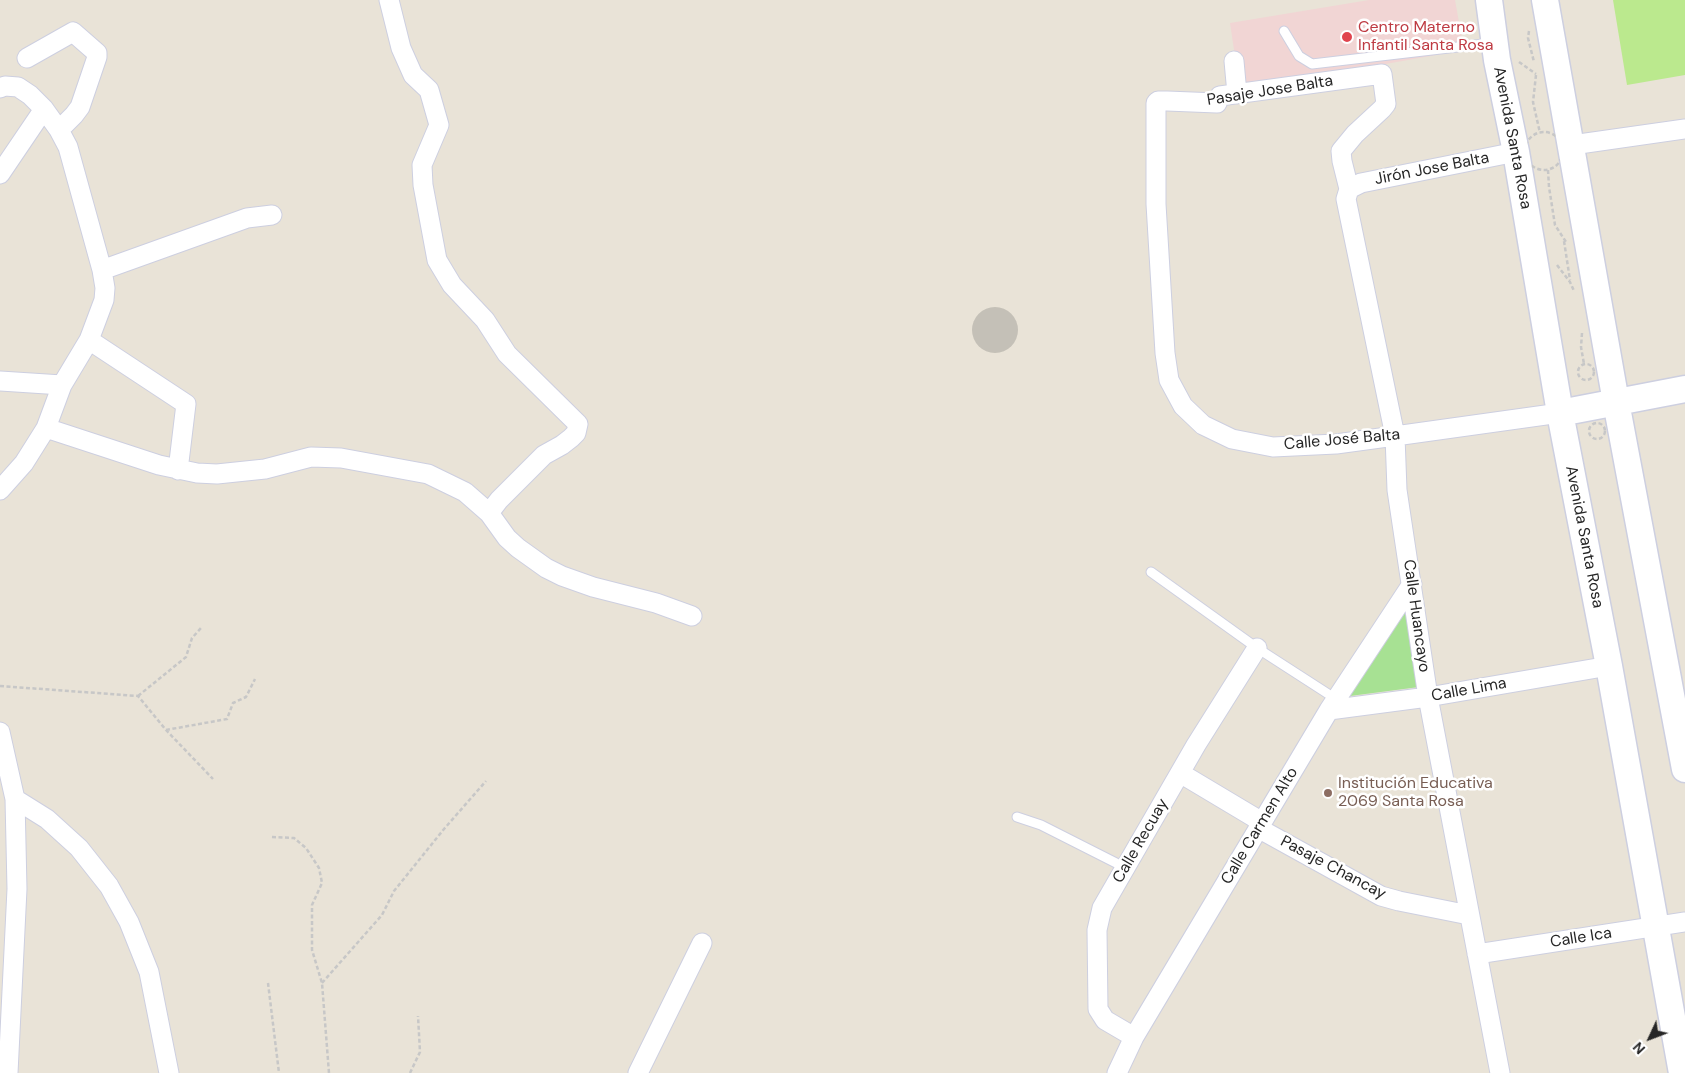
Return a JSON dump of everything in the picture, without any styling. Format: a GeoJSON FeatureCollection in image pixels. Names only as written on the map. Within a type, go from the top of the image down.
{"type":"FeatureCollection","features":[{"type":"Feature","properties":{"kind":"street"},"geometry":{"type":"LineString","coordinates":[[389,0],[401,48],[414,75],[429,90],[439,125],[422,165],[423,185],[437,260],[452,285],[485,320],[507,354],[578,424],[576,433],[571,438],[544,455],[499,500],[489,513]]}},
{"type":"Feature","properties":{"kind":"street","name":"Avenida Santa Rosa"},"geometry":{"type":"LineString","coordinates":[[1489,0],[1560,413],[1609,666],[1682,1073]]}},
{"type":"Feature","properties":{"kind":"street"},"geometry":{"type":"LineString","coordinates":[[1545,0],[1616,402],[1675,658],[1685,769]]}},
{"type":"Feature","properties":{"kind":"street"},"geometry":{"type":"LineString","coordinates":[[27,58],[73,32],[97,53],[80,107],[59,130]]}},
{"type":"Feature","properties":{"kind":"street"},"geometry":{"type":"LineString","coordinates":[[1234,61],[1237,94]]}},
{"type":"Feature","properties":{"kind":"street","name":"Pasaje Jose Balta"},"geometry":{"type":"LineString","coordinates":[[1156,204],[1156,103],[1158,101],[1217,103],[1220,96],[1382,74],[1386,104],[1355,134],[1341,151],[1349,189]]}},
{"type":"Feature","properties":{"kind":"street"},"geometry":{"type":"LineString","coordinates":[[0,88],[5,86],[18,87],[30,95],[44,109],[68,147],[102,270],[104,300],[89,340],[62,385],[46,428],[24,463],[0,490]]}},
{"type":"Feature","properties":{"kind":"street"},"geometry":{"type":"LineString","coordinates":[[0,174],[44,109]]}},
{"type":"Feature","properties":{"kind":"street"},"geometry":{"type":"LineString","coordinates":[[1572,145],[1685,129]]}},
{"type":"Feature","properties":{"kind":"street","name":"Jirón Jose Balta"},"geometry":{"type":"LineString","coordinates":[[1349,189],[1370,181],[1516,152]]}},
{"type":"Feature","properties":{"kind":"street","name":"Calle Huancayo"},"geometry":{"type":"LineString","coordinates":[[1349,189],[1346,199],[1395,436],[1397,490],[1428,697],[1500,1073]]}},
{"type":"Feature","properties":{"kind":"street","name":"Calle José Balta"},"geometry":{"type":"LineString","coordinates":[[1156,204],[1165,353],[1169,380],[1183,406],[1203,424],[1232,439],[1273,446],[1336,444],[1560,413],[1685,389]]}},
{"type":"Feature","properties":{"kind":"street"},"geometry":{"type":"LineString","coordinates":[[102,270],[247,218],[272,215]]}},
{"type":"Feature","properties":{"kind":"street"},"geometry":{"type":"LineString","coordinates":[[89,340],[186,404],[178,470]]}},
{"type":"Feature","properties":{"kind":"street"},"geometry":{"type":"LineString","coordinates":[[0,381],[62,385]]}},
{"type":"Feature","properties":{"kind":"street"},"geometry":{"type":"LineString","coordinates":[[46,428],[159,466],[178,470],[217,474],[265,469],[311,457],[341,458],[428,474],[465,492],[489,513],[507,538],[538,564],[562,576],[593,587],[662,605],[692,616]]}},
{"type":"Feature","properties":{"kind":"street","name":"Calle Carmen Alto"},"geometry":{"type":"LineString","coordinates":[[1118,1073],[1134,1037],[1332,704],[1412,584]]}},
{"type":"Feature","properties":{"kind":"street","name":"Calle Recuay"},"geometry":{"type":"LineString","coordinates":[[1134,1037],[1105,1020],[1098,1010],[1098,930],[1102,908],[1180,773],[1257,648]]}},
{"type":"Feature","properties":{"kind":"street","name":"Calle Lima"},"geometry":{"type":"LineString","coordinates":[[1332,704],[1428,697],[1609,666]]}},
{"type":"Feature","properties":{"kind":"street"},"geometry":{"type":"LineString","coordinates":[[0,732],[15,799],[9,889],[8,1073]]}},
{"type":"Feature","properties":{"kind":"street","name":"Pasaje Chancay"},"geometry":{"type":"LineString","coordinates":[[1180,773],[1260,825],[1381,896],[1469,915]]}},
{"type":"Feature","properties":{"kind":"street"},"geometry":{"type":"LineString","coordinates":[[15,799],[47,819],[79,848],[109,886],[129,922],[149,972],[169,1073]]}},
{"type":"Feature","properties":{"kind":"street","name":"Calle Ica"},"geometry":{"type":"LineString","coordinates":[[1478,954],[1685,922]]}},
{"type":"Feature","properties":{"kind":"street"},"geometry":{"type":"LineString","coordinates":[[638,1073],[702,943]]}},
{"type":"Feature","properties":{"kind":"lane"},"geometry":{"type":"LineString","coordinates":[[1284,31],[1299,56],[1312,64],[1495,43]]}},
{"type":"Feature","properties":{"kind":"lane"},"geometry":{"type":"LineString","coordinates":[[1151,572],[1332,704]]}},
{"type":"Feature","properties":{"kind":"lane"},"geometry":{"type":"LineString","coordinates":[[1017,817],[1041,824],[1126,868]]}},
{"type":"Feature","properties":{"kind":"path"},"geometry":{"type":"LineString","coordinates":[[1528,38],[1536,74],[1534,102],[1540,133]]}},
{"type":"Feature","properties":{"kind":"path"},"geometry":{"type":"LineString","coordinates":[[1540,133],[1548,133],[1556,137],[1561,143],[1563,152],[1561,160],[1548,170],[1539,170],[1526,159],[1527,143],[1532,136],[1540,133]]}},
{"type":"Feature","properties":{"kind":"path"},"geometry":{"type":"LineString","coordinates":[[1564,239],[1570,282]]}},
{"type":"Feature","properties":{"kind":"path"},"geometry":{"type":"LineString","coordinates":[[1531,245],[1557,265],[1570,282],[1577,296]]}},
{"type":"Feature","properties":{"kind":"path"},"geometry":{"type":"LineString","coordinates":[[1582,330],[1580,347],[1584,364]]}},
{"type":"Feature","properties":{"kind":"path"},"geometry":{"type":"LineString","coordinates":[[1584,364],[1591,365],[1594,372],[1588,380],[1584,380],[1578,375],[1578,368],[1584,364]]}},
{"type":"Feature","properties":{"kind":"path"},"geometry":{"type":"LineString","coordinates":[[1599,422],[1604,427],[1604,434],[1599,439],[1595,439],[1589,434],[1592,424],[1599,422]]}},
{"type":"Feature","properties":{"kind":"path"},"geometry":{"type":"LineString","coordinates":[[0,686],[138,696],[186,657],[192,638],[201,628]]}},
{"type":"Feature","properties":{"kind":"path"},"geometry":{"type":"LineString","coordinates":[[166,730],[227,719],[233,703],[246,697],[255,679]]}},
{"type":"Feature","properties":{"kind":"path"},"geometry":{"type":"LineString","coordinates":[[138,696],[166,730],[213,779]]}},
{"type":"Feature","properties":{"kind":"path"},"geometry":{"type":"LineString","coordinates":[[322,983],[382,916],[394,891],[486,781]]}},
{"type":"Feature","properties":{"kind":"path"},"geometry":{"type":"LineString","coordinates":[[272,837],[294,838],[306,848],[319,868],[322,883],[312,905],[312,950],[322,983],[329,1073]]}},
{"type":"Feature","properties":{"kind":"path"},"geometry":{"type":"LineString","coordinates":[[268,983],[278,1073]]}},
{"type":"Feature","properties":{"kind":"path"},"geometry":{"type":"LineString","coordinates":[[410,1073],[420,1052],[418,1016]]}},
{"type":"Feature","properties":{"kind":"shaded area","name":"Centro Materno Infantil Santa Rosa"},"geometry":{"type":"Polygon","coordinates":[[[1369,0],[1455,0],[1464,50],[1240,90],[1230,23],[1369,0]]]}},
{"type":"Feature","properties":{"kind":"green space"},"geometry":{"type":"Polygon","coordinates":[[[1613,0],[1685,0],[1685,75],[1627,85],[1613,0]]]}},
{"type":"Feature","properties":{"kind":"green space"},"geometry":{"type":"Polygon","coordinates":[[[1406,608],[1419,687],[1350,696],[1406,608]]]}},
{"type":"Feature","properties":{"kind":"building"},"geometry":{"type":"Polygon","coordinates":[[[995,307],[1008,311],[1014,317],[1018,330],[1014,343],[1008,349],[995,353],[982,349],[976,343],[972,330],[976,317],[982,311],[995,307]]]}},
{"type":"Feature","properties":{"kind":"place","name":"Centro Materno Infantil Santa Rosa"},"geometry":{"type":"Point","coordinates":[1347,37]}},
{"type":"Feature","properties":{"kind":"place","name":"Institución Educativa 2069 Santa Rosa"},"geometry":{"type":"Point","coordinates":[1328,793]}}]}
